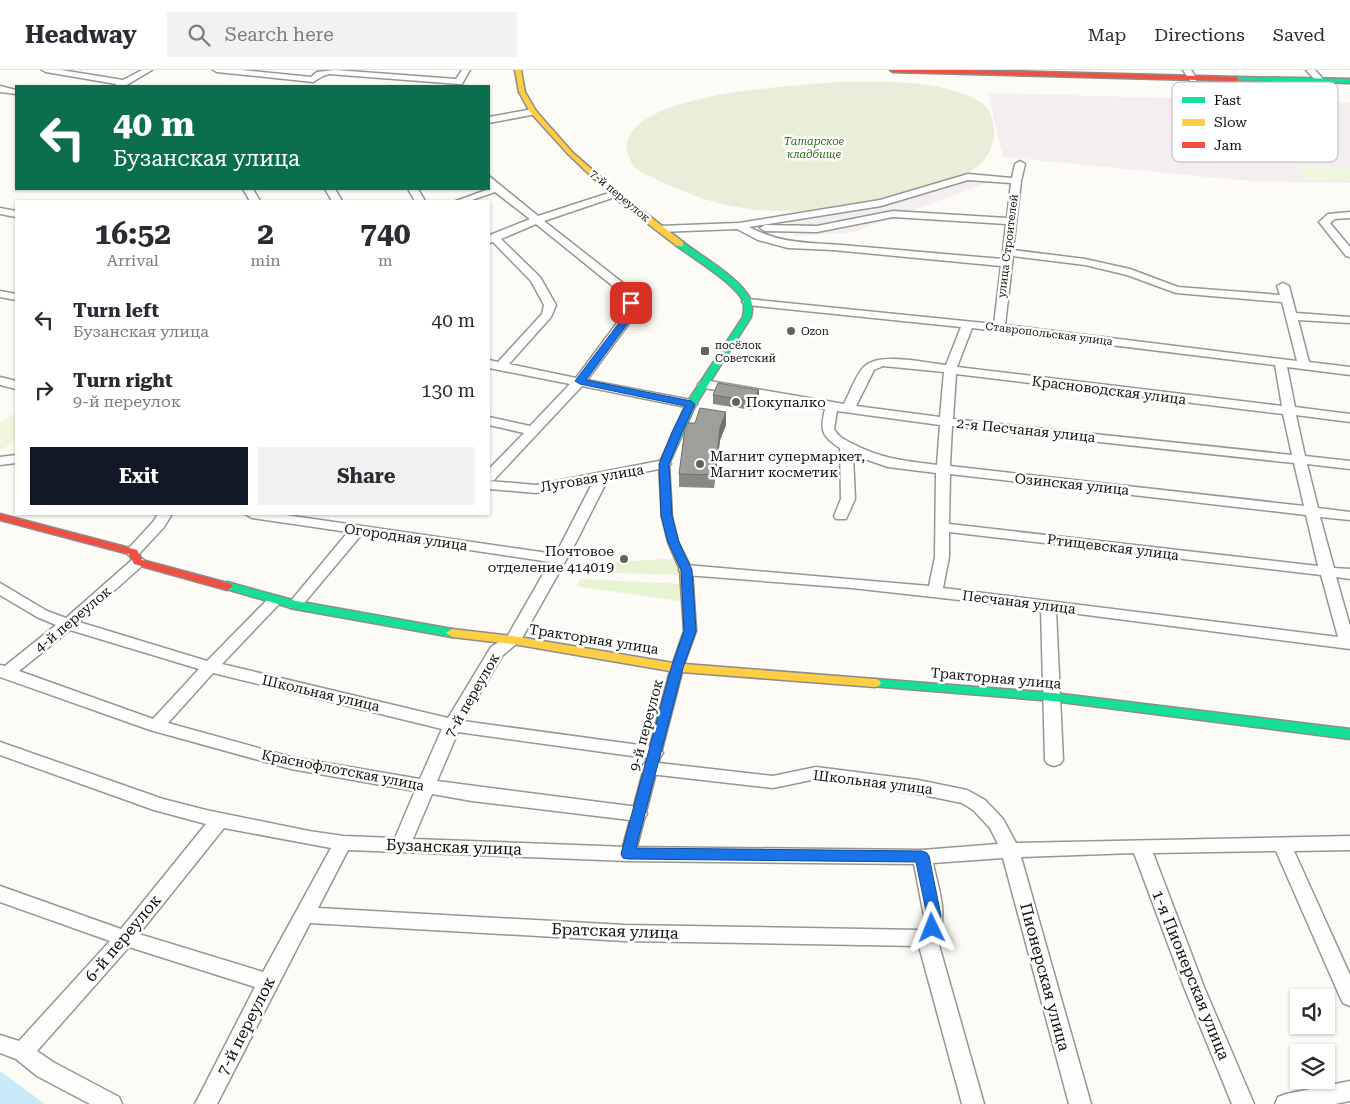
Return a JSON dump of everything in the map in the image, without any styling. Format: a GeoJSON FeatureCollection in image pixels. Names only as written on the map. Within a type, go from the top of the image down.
{"type":"FeatureCollection","features":[{"type":"Feature","properties":{"kind":"street"},"geometry":{"type":"LineString","coordinates":[[46,70],[122,85],[146,71]]}},
{"type":"Feature","properties":{"kind":"street"},"geometry":{"type":"LineString","coordinates":[[134,70],[146,71]]}},
{"type":"Feature","properties":{"kind":"street"},"geometry":{"type":"LineString","coordinates":[[218,70],[313,83],[322,74],[329,72],[459,84],[466,70]]}},
{"type":"Feature","properties":{"kind":"street","name":"7-й переулок"},"geometry":{"type":"LineString","coordinates":[[518,70],[522,92],[533,112],[571,154],[614,194],[724,277],[748,302]]}},
{"type":"Feature","properties":{"kind":"street"},"geometry":{"type":"LineString","coordinates":[[893,70],[1190,74],[1350,81]]}},
{"type":"Feature","properties":{"kind":"street"},"geometry":{"type":"LineString","coordinates":[[1310,70],[1321,80]]}},
{"type":"Feature","properties":{"kind":"street"},"geometry":{"type":"LineString","coordinates":[[0,89],[15,92]]}},
{"type":"Feature","properties":{"kind":"street"},"geometry":{"type":"LineString","coordinates":[[490,120],[533,112]]}},
{"type":"Feature","properties":{"kind":"street","name":"улица Строителей"},"geometry":{"type":"LineString","coordinates":[[999,328],[1016,181],[1020,164]]}},
{"type":"Feature","properties":{"kind":"street"},"geometry":{"type":"LineString","coordinates":[[739,226],[882,203],[968,177],[1016,181]]}},
{"type":"Feature","properties":{"kind":"street"},"geometry":{"type":"LineString","coordinates":[[490,180],[496,188],[624,289],[631,303],[630,315],[580,381],[490,476]]}},
{"type":"Feature","properties":{"kind":"street"},"geometry":{"type":"LineString","coordinates":[[464,200],[496,188]]}},
{"type":"Feature","properties":{"kind":"street"},"geometry":{"type":"LineString","coordinates":[[495,365],[547,315],[550,305],[536,279],[491,238],[614,194]]}},
{"type":"Feature","properties":{"kind":"street"},"geometry":{"type":"LineString","coordinates":[[0,211],[15,214]]}},
{"type":"Feature","properties":{"kind":"street"},"geometry":{"type":"LineString","coordinates":[[660,229],[739,226],[797,230],[816,229],[893,214],[1012,221]]}},
{"type":"Feature","properties":{"kind":"street"},"geometry":{"type":"LineString","coordinates":[[1350,215],[1332,216],[1324,222],[1350,254]]}},
{"type":"Feature","properties":{"kind":"street"},"geometry":{"type":"LineString","coordinates":[[739,226],[762,238],[788,245],[1085,262],[1130,272],[1176,290],[1285,299]]}},
{"type":"Feature","properties":{"kind":"street"},"geometry":{"type":"LineString","coordinates":[[1283,286],[1304,366]]}},
{"type":"Feature","properties":{"kind":"street"},"geometry":{"type":"LineString","coordinates":[[0,294],[15,297]]}},
{"type":"Feature","properties":{"kind":"street","name":"Ставропольская улица"},"geometry":{"type":"LineString","coordinates":[[748,302],[968,324],[1350,371]]}},
{"type":"Feature","properties":{"kind":"street","name":"9-й переулок"},"geometry":{"type":"LineString","coordinates":[[628,854],[677,668],[690,631],[686,570],[673,542],[667,516],[664,464],[691,404],[747,317],[750,307],[748,302]]}},
{"type":"Feature","properties":{"kind":"street"},"geometry":{"type":"LineString","coordinates":[[1292,316],[1350,320]]}},
{"type":"Feature","properties":{"kind":"street"},"geometry":{"type":"LineString","coordinates":[[935,592],[942,557],[944,469],[950,370],[968,324]]}},
{"type":"Feature","properties":{"kind":"street","name":"Красноводская улица"},"geometry":{"type":"LineString","coordinates":[[848,409],[869,368],[888,362],[1288,412],[1350,418]]}},
{"type":"Feature","properties":{"kind":"street"},"geometry":{"type":"LineString","coordinates":[[1280,362],[1288,412],[1301,460],[1311,511],[1348,644]]}},
{"type":"Feature","properties":{"kind":"street"},"geometry":{"type":"LineString","coordinates":[[495,365],[691,404]]}},
{"type":"Feature","properties":{"kind":"street","name":"2-я Песчаная улица"},"geometry":{"type":"LineString","coordinates":[[704,384],[848,409],[948,422],[1350,465]]}},
{"type":"Feature","properties":{"kind":"street","name":"Озинская улица"},"geometry":{"type":"LineString","coordinates":[[832,406],[828,428],[830,436],[864,456],[880,462],[1350,516]]}},
{"type":"Feature","properties":{"kind":"street"},"geometry":{"type":"LineString","coordinates":[[490,421],[534,431]]}},
{"type":"Feature","properties":{"kind":"street"},"geometry":{"type":"LineString","coordinates":[[841,516],[848,498],[846,445]]}},
{"type":"Feature","properties":{"kind":"street"},"geometry":{"type":"LineString","coordinates":[[0,461],[15,459]]}},
{"type":"Feature","properties":{"kind":"street","name":"Луговая улица"},"geometry":{"type":"LineString","coordinates":[[490,485],[536,488],[664,464]]}},
{"type":"Feature","properties":{"kind":"street","name":"7-й переулок"},"geometry":{"type":"LineString","coordinates":[[401,845],[452,725],[497,651],[513,640],[560,559],[602,477]]}},
{"type":"Feature","properties":{"kind":"street","name":"4-й переулок"},"geometry":{"type":"LineString","coordinates":[[3,672],[68,624],[136,557],[164,515]]}},
{"type":"Feature","properties":{"kind":"street","name":"Огородная улица"},"geometry":{"type":"LineString","coordinates":[[259,515],[560,559]]}},
{"type":"Feature","properties":{"kind":"street","name":"Тракторная улица"},"geometry":{"type":"LineString","coordinates":[[0,517],[275,600],[430,630],[513,640],[677,668],[1053,697],[1350,734]]}},
{"type":"Feature","properties":{"kind":"street","name":"Ртищевская улица"},"geometry":{"type":"LineString","coordinates":[[942,527],[1350,574]]}},
{"type":"Feature","properties":{"kind":"street"},"geometry":{"type":"LineString","coordinates":[[295,605],[358,530]]}},
{"type":"Feature","properties":{"kind":"street","name":"Песчаная улица"},"geometry":{"type":"LineString","coordinates":[[686,570],[767,575],[935,592],[1348,644]]}},
{"type":"Feature","properties":{"kind":"street","name":"Школьная улица"},"geometry":{"type":"LineString","coordinates":[[0,588],[42,614],[68,624],[210,667],[452,725],[780,782],[801,775],[816,773],[918,786],[962,795],[975,801],[991,818],[1010,850]]}},
{"type":"Feature","properties":{"kind":"street"},"geometry":{"type":"LineString","coordinates":[[156,726],[275,600]]}},
{"type":"Feature","properties":{"kind":"street"},"geometry":{"type":"LineString","coordinates":[[1048,605],[1054,760]]}},
{"type":"Feature","properties":{"kind":"street","name":"Краснофлотская улица"},"geometry":{"type":"LineString","coordinates":[[3,672],[156,726],[291,763],[427,786],[638,814]]}},
{"type":"Feature","properties":{"kind":"street","name":"Бузанская улица"},"geometry":{"type":"LineString","coordinates":[[0,748],[160,804],[220,820],[343,843],[628,854],[922,856]]}},
{"type":"Feature","properties":{"kind":"street","name":"6-й переулок"},"geometry":{"type":"LineString","coordinates":[[23,1052],[125,938],[220,820]]}},
{"type":"Feature","properties":{"kind":"street","name":"7-й переулок"},"geometry":{"type":"LineString","coordinates":[[206,1104],[268,982],[343,843]]}},
{"type":"Feature","properties":{"kind":"street"},"geometry":{"type":"LineString","coordinates":[[973,1104],[927,938],[932,928],[934,916],[922,856],[1010,850],[1141,846],[1350,843]]}},
{"type":"Feature","properties":{"kind":"street"},"geometry":{"type":"LineString","coordinates":[[1282,845],[1350,997]]}},
{"type":"Feature","properties":{"kind":"street","name":"1-я Пионерская улица"},"geometry":{"type":"LineString","coordinates":[[1141,846],[1194,987],[1243,1104]]}},
{"type":"Feature","properties":{"kind":"street","name":"Пионерская улица"},"geometry":{"type":"LineString","coordinates":[[1010,850],[1080,1104]]}},
{"type":"Feature","properties":{"kind":"street"},"geometry":{"type":"LineString","coordinates":[[0,894],[125,938],[268,982]]}},
{"type":"Feature","properties":{"kind":"street","name":"Братская улица"},"geometry":{"type":"LineString","coordinates":[[305,915],[625,933],[927,938]]}},
{"type":"Feature","properties":{"kind":"street"},"geometry":{"type":"LineString","coordinates":[[0,1044],[23,1052],[45,1069],[111,1104]]}},
{"type":"Feature","properties":{"kind":"street"},"geometry":{"type":"LineString","coordinates":[[1286,1104],[1350,1091]]}},
{"type":"Feature","properties":{"kind":"shaded area"},"geometry":{"type":"Polygon","coordinates":[[[988,93],[1172,98],[1172,162],[1338,162],[1338,103],[1350,103],[1350,183],[1249,181],[1003,157],[988,93]]]}},
{"type":"Feature","properties":{"kind":"shaded area"},"geometry":{"type":"Polygon","coordinates":[[[970,175],[987,183],[854,232],[795,236],[785,221],[900,201],[970,175]]]}},
{"type":"Feature","properties":{"kind":"green space","name":"Татарское кладбище"},"geometry":{"type":"Polygon","coordinates":[[[839,82],[923,84],[955,91],[971,97],[982,103],[991,115],[994,138],[990,149],[982,163],[971,171],[941,184],[859,205],[799,211],[740,208],[711,201],[683,191],[638,170],[634,167],[627,151],[627,141],[632,132],[647,119],[669,108],[697,100],[759,89],[839,82]]]}},
{"type":"Feature","properties":{"kind":"green space"},"geometry":{"type":"Polygon","coordinates":[[[1296,166],[1350,168],[1350,181],[1306,180],[1296,166]]]}},
{"type":"Feature","properties":{"kind":"green space"},"geometry":{"type":"Polygon","coordinates":[[[15,413],[15,441],[0,451],[0,423],[15,413]]]}},
{"type":"Feature","properties":{"kind":"green space"},"geometry":{"type":"Polygon","coordinates":[[[683,558],[683,575],[583,572],[586,565],[598,563],[683,558]]]}},
{"type":"Feature","properties":{"kind":"green space"},"geometry":{"type":"Polygon","coordinates":[[[581,579],[682,584],[685,602],[576,586],[581,579]]]}},
{"type":"Feature","properties":{"kind":"water"},"geometry":{"type":"Polygon","coordinates":[[[0,1071],[45,1104],[0,1104],[0,1071]]]}},
{"type":"Feature","properties":{"kind":"building"},"geometry":{"type":"Polygon","coordinates":[[[718,383],[759,390],[752,401],[713,395],[718,383]]]}},
{"type":"Feature","properties":{"kind":"building","name":"Магнит супермаркет, Магнит косметик"},"geometry":{"type":"Polygon","coordinates":[[[700,408],[726,412],[720,427],[715,475],[679,474],[685,428],[688,423],[695,423],[700,408]]]}},
{"type":"Feature","properties":{"kind":"traffic: fast"},"geometry":{"type":"LineString","coordinates":[[1236,79],[1350,81]]}},
{"type":"Feature","properties":{"kind":"traffic: fast"},"geometry":{"type":"LineString","coordinates":[[667,517],[664,464],[691,404],[747,317],[748,309],[747,301],[736,287],[680,244]]}},
{"type":"Feature","properties":{"kind":"traffic: fast"},"geometry":{"type":"LineString","coordinates":[[227,586],[295,605],[452,633]]}},
{"type":"Feature","properties":{"kind":"traffic: fast"},"geometry":{"type":"LineString","coordinates":[[875,683],[1053,697],[1350,734]]}},
{"type":"Feature","properties":{"kind":"traffic: slow"},"geometry":{"type":"LineString","coordinates":[[518,70],[522,92],[533,112],[571,154],[615,194],[680,244]]}},
{"type":"Feature","properties":{"kind":"traffic: slow"},"geometry":{"type":"LineString","coordinates":[[628,854],[677,668],[690,631],[686,570],[673,542],[667,517]]}},
{"type":"Feature","properties":{"kind":"traffic: slow"},"geometry":{"type":"LineString","coordinates":[[452,633],[513,640],[677,668],[875,683]]}},
{"type":"Feature","properties":{"kind":"traffic: jam"},"geometry":{"type":"LineString","coordinates":[[893,70],[1236,79]]}},
{"type":"Feature","properties":{"kind":"traffic: jam"},"geometry":{"type":"LineString","coordinates":[[0,517],[133,552],[138,562],[227,586]]}},
{"type":"Feature","properties":{"kind":"place","name":"Ozon"},"geometry":{"type":"Point","coordinates":[791,331]}},
{"type":"Feature","properties":{"kind":"place","name":"посёлок Советский"},"geometry":{"type":"Point","coordinates":[705,351]}},
{"type":"Feature","properties":{"kind":"place","name":"Покупалко"},"geometry":{"type":"Point","coordinates":[736,402]}},
{"type":"Feature","properties":{"kind":"place","name":"Магнит супермаркет, Магнит косметик"},"geometry":{"type":"Point","coordinates":[700,464]}},
{"type":"Feature","properties":{"kind":"place","name":"Почтовое отделение 414019"},"geometry":{"type":"Point","coordinates":[624,559]}},
{"type":"Feature","properties":{"kind":"route"},"geometry":{"type":"LineString","coordinates":[[631,303],[630,315],[580,381],[691,404],[664,464],[664,493],[667,516],[673,542],[686,570],[690,600],[690,631],[677,668],[628,854],[922,856],[934,916],[932,928]]}}]}
